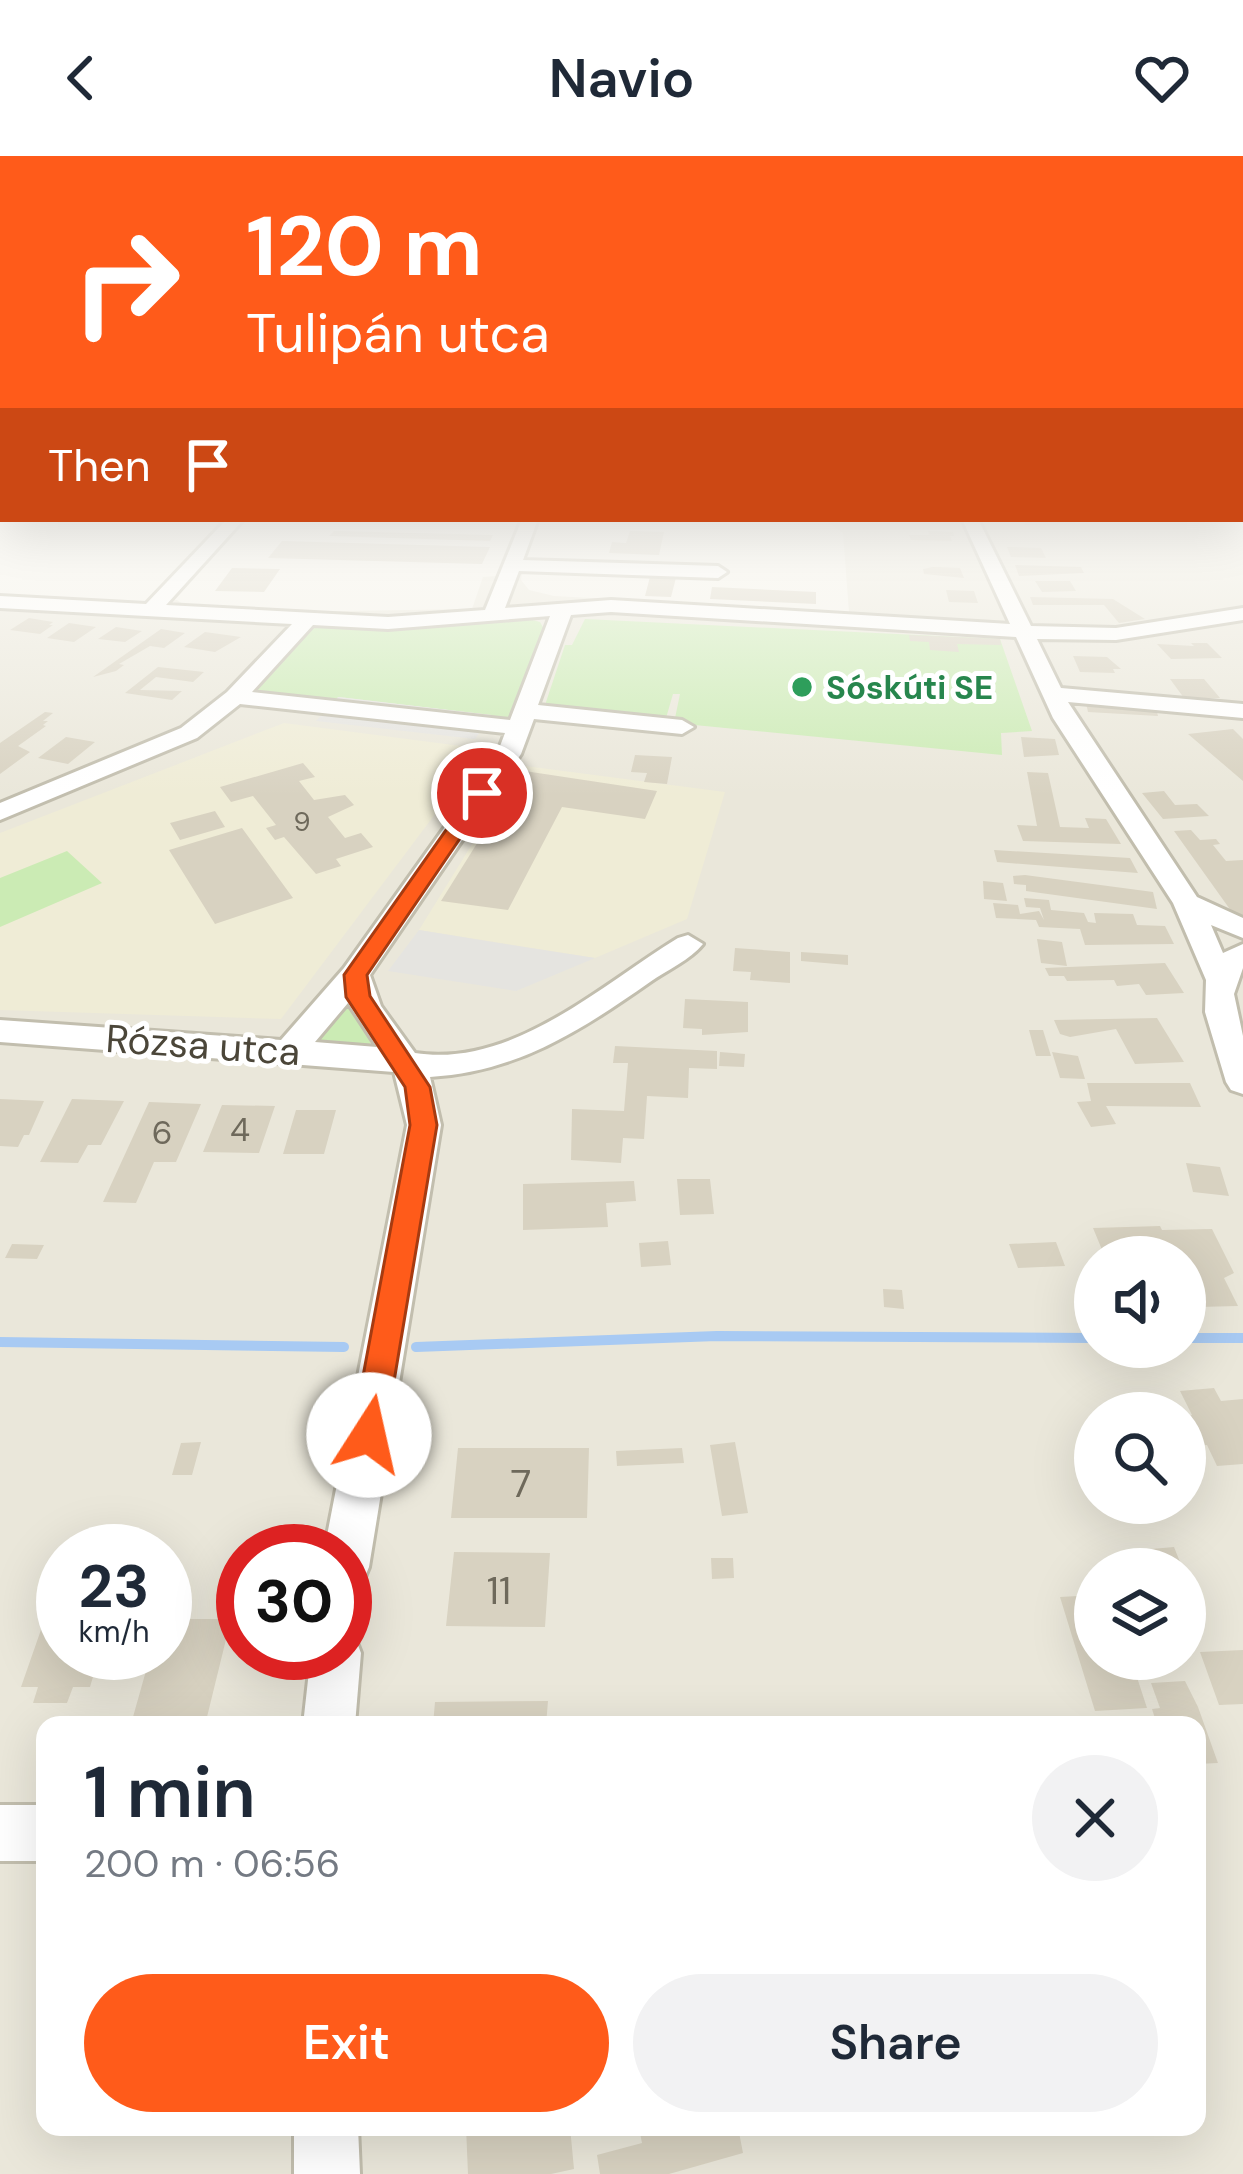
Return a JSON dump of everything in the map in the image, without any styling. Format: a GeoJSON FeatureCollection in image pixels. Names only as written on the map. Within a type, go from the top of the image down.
{"type":"FeatureCollection","features":[{"type":"Feature","properties":{"kind":"street"},"geometry":{"type":"LineString","coordinates":[[86,607],[388,623],[573,608],[1116,634],[1243,614]]}},
{"type":"Feature","properties":{"kind":"street"},"geometry":{"type":"LineString","coordinates":[[150,611],[154,607]]}},
{"type":"Feature","properties":{"kind":"street"},"geometry":{"type":"LineString","coordinates":[[492,617],[497,607]]}},
{"type":"Feature","properties":{"kind":"street"},"geometry":{"type":"LineString","coordinates":[[1011,607],[1052,694],[1187,903],[1218,976],[1217,992],[1243,1082]]}},
{"type":"Feature","properties":{"kind":"street"},"geometry":{"type":"LineString","coordinates":[[290,1051],[355,975],[509,754],[573,608]]}},
{"type":"Feature","properties":{"kind":"street"},"geometry":{"type":"LineString","coordinates":[[8,805],[189,733],[235,697],[308,620]]}},
{"type":"Feature","properties":{"kind":"street"},"geometry":{"type":"LineString","coordinates":[[1052,694],[1243,711]]}},
{"type":"Feature","properties":{"kind":"street"},"geometry":{"type":"LineString","coordinates":[[235,697],[523,720],[682,727]]}},
{"type":"Feature","properties":{"kind":"street"},"geometry":{"type":"LineString","coordinates":[[1187,903],[1243,929]]}},
{"type":"Feature","properties":{"kind":"street","name":"Rózsa utca"},"geometry":{"type":"LineString","coordinates":[[0,1031],[378,1058],[406,1065],[478,1060],[539,1043],[688,944]]}},
{"type":"Feature","properties":{"kind":"street"},"geometry":{"type":"LineString","coordinates":[[1218,976],[1243,953]]}},
{"type":"Feature","properties":{"kind":"street"},"geometry":{"type":"LineString","coordinates":[[353,1524],[424,1125],[417,1087],[358,997],[355,975]]}},
{"type":"Feature","properties":{"kind":"street"},"geometry":{"type":"LineString","coordinates":[[330,1716],[333,1680]]}},
{"type":"Feature","properties":{"kind":"street"},"geometry":{"type":"LineString","coordinates":[[0,1834],[36,1834]]}},
{"type":"Feature","properties":{"kind":"street"},"geometry":{"type":"LineString","coordinates":[[326,2136],[327,2174]]}},
{"type":"Feature","properties":{"kind":"shaded area"},"geometry":{"type":"Polygon","coordinates":[[[0,607],[282,612],[760,607],[849,612],[849,607],[1243,607],[1243,2174],[0,2174],[0,607]]]}},
{"type":"Feature","properties":{"kind":"shaded area"},"geometry":{"type":"Polygon","coordinates":[[[338,697],[492,715],[475,739],[316,721],[338,697]]]}},
{"type":"Feature","properties":{"kind":"shaded area"},"geometry":{"type":"Polygon","coordinates":[[[284,723],[484,749],[281,1019],[0,1010],[0,833],[284,723]]]}},
{"type":"Feature","properties":{"kind":"shaded area"},"geometry":{"type":"Polygon","coordinates":[[[525,766],[725,792],[687,919],[595,958],[419,930],[518,770],[525,766]]]}},
{"type":"Feature","properties":{"kind":"shaded area"},"geometry":{"type":"Polygon","coordinates":[[[419,930],[595,958],[516,991],[388,971],[419,930]]]}},
{"type":"Feature","properties":{"kind":"green space","name":"Sóskúti SE"},"geometry":{"type":"Polygon","coordinates":[[[585,619],[1000,639],[1032,731],[1001,733],[1002,755],[674,723],[680,694],[673,694],[666,718],[544,708],[565,645],[572,645],[585,619]]]}},
{"type":"Feature","properties":{"kind":"green space"},"geometry":{"type":"Polygon","coordinates":[[[540,622],[545,631],[508,721],[487,722],[490,715],[339,697],[334,702],[264,694],[255,689],[305,631],[322,626],[453,626],[540,622]]]}},
{"type":"Feature","properties":{"kind":"green space"},"geometry":{"type":"Polygon","coordinates":[[[67,851],[102,883],[0,927],[0,878],[67,851]]]}},
{"type":"Feature","properties":{"kind":"green space"},"geometry":{"type":"Polygon","coordinates":[[[349,1002],[372,1036],[370,1045],[315,1042],[349,1002]]]}},
{"type":"Feature","properties":{"kind":"building"},"geometry":{"type":"Polygon","coordinates":[[[1106,607],[1126,607],[1145,619],[1119,623],[1106,607]]]}},
{"type":"Feature","properties":{"kind":"building"},"geometry":{"type":"Polygon","coordinates":[[[29,618],[53,625],[40,634],[10,630],[29,618]]]}},
{"type":"Feature","properties":{"kind":"building"},"geometry":{"type":"Polygon","coordinates":[[[69,623],[96,627],[74,642],[47,638],[69,623]]]}},
{"type":"Feature","properties":{"kind":"building"},"geometry":{"type":"Polygon","coordinates":[[[116,627],[142,631],[125,642],[98,639],[116,627]]]}},
{"type":"Feature","properties":{"kind":"building"},"geometry":{"type":"Polygon","coordinates":[[[161,629],[185,633],[164,648],[150,646],[119,664],[124,665],[116,671],[93,677],[161,629]]]}},
{"type":"Feature","properties":{"kind":"building"},"geometry":{"type":"Polygon","coordinates":[[[205,632],[241,637],[215,652],[184,647],[205,632]]]}},
{"type":"Feature","properties":{"kind":"building"},"geometry":{"type":"Polygon","coordinates":[[[909,635],[1000,639],[1001,645],[957,644],[959,652],[930,650],[929,642],[910,641],[909,635]]]}},
{"type":"Feature","properties":{"kind":"building"},"geometry":{"type":"Polygon","coordinates":[[[1191,643],[1207,643],[1222,658],[1171,659],[1157,644],[1194,646],[1191,643]]]}},
{"type":"Feature","properties":{"kind":"building"},"geometry":{"type":"Polygon","coordinates":[[[1073,656],[1107,657],[1121,669],[1080,672],[1073,656]]]}},
{"type":"Feature","properties":{"kind":"building"},"geometry":{"type":"Polygon","coordinates":[[[158,667],[204,672],[193,682],[156,677],[140,690],[182,691],[172,700],[125,693],[158,667]]]}},
{"type":"Feature","properties":{"kind":"building"},"geometry":{"type":"Polygon","coordinates":[[[1170,679],[1204,679],[1220,698],[1184,698],[1170,679]]]}},
{"type":"Feature","properties":{"kind":"building"},"geometry":{"type":"Polygon","coordinates":[[[1086,703],[1156,708],[1158,716],[1088,712],[1086,703]]]}},
{"type":"Feature","properties":{"kind":"building"},"geometry":{"type":"Polygon","coordinates":[[[45,712],[53,713],[43,721],[48,721],[46,726],[18,746],[30,752],[0,774],[0,743],[45,712]]]}},
{"type":"Feature","properties":{"kind":"building"},"geometry":{"type":"Polygon","coordinates":[[[1233,729],[1243,739],[1243,781],[1188,734],[1233,729]]]}},
{"type":"Feature","properties":{"kind":"building"},"geometry":{"type":"Polygon","coordinates":[[[66,737],[95,742],[68,764],[38,758],[66,737]]]}},
{"type":"Feature","properties":{"kind":"building"},"geometry":{"type":"Polygon","coordinates":[[[1021,737],[1055,739],[1059,755],[1024,757],[1021,737]]]}},
{"type":"Feature","properties":{"kind":"building"},"geometry":{"type":"Polygon","coordinates":[[[635,755],[672,757],[667,784],[644,782],[647,773],[631,772],[635,755]]]}},
{"type":"Feature","properties":{"kind":"building"},"geometry":{"type":"Polygon","coordinates":[[[303,763],[315,777],[299,781],[314,800],[345,795],[354,805],[328,817],[345,838],[361,833],[373,847],[336,859],[341,866],[316,874],[284,837],[275,840],[266,828],[276,825],[253,796],[231,802],[220,787],[303,763]]]}},
{"type":"Feature","properties":{"kind":"building"},"geometry":{"type":"Polygon","coordinates":[[[518,770],[657,791],[645,819],[562,807],[508,910],[441,901],[506,797],[517,799],[502,794],[518,770]]]}},
{"type":"Feature","properties":{"kind":"building"},"geometry":{"type":"Polygon","coordinates":[[[1027,772],[1048,773],[1060,827],[1089,828],[1085,818],[1106,819],[1121,844],[1023,841],[1017,825],[1037,826],[1027,772]]]}},
{"type":"Feature","properties":{"kind":"building"},"geometry":{"type":"Polygon","coordinates":[[[1164,791],[1175,805],[1197,804],[1209,816],[1163,819],[1142,793],[1164,791]]]}},
{"type":"Feature","properties":{"kind":"building"},"geometry":{"type":"Polygon","coordinates":[[[215,811],[225,827],[180,840],[170,823],[215,811]]]}},
{"type":"Feature","properties":{"kind":"building"},"geometry":{"type":"Polygon","coordinates":[[[242,828],[293,898],[215,924],[169,850],[242,828]]]}},
{"type":"Feature","properties":{"kind":"building"},"geometry":{"type":"Polygon","coordinates":[[[1191,830],[1200,840],[1216,839],[1220,844],[1213,845],[1226,861],[1243,860],[1243,915],[1234,915],[1174,831],[1191,830]]]}},
{"type":"Feature","properties":{"kind":"building"},"geometry":{"type":"Polygon","coordinates":[[[994,850],[1130,858],[1138,873],[997,862],[994,850]]]}},
{"type":"Feature","properties":{"kind":"building"},"geometry":{"type":"Polygon","coordinates":[[[1013,876],[1153,892],[1157,909],[1026,891],[1026,885],[1014,884],[1013,876]]]}},
{"type":"Feature","properties":{"kind":"building"},"geometry":{"type":"Polygon","coordinates":[[[983,881],[1003,883],[1007,901],[984,899],[983,881]]]}},
{"type":"Feature","properties":{"kind":"building"},"geometry":{"type":"Polygon","coordinates":[[[1024,898],[1049,900],[1051,910],[1084,913],[1088,922],[1096,923],[1094,913],[1133,914],[1137,925],[1165,926],[1174,944],[1085,945],[1080,929],[996,918],[993,903],[1018,905],[1020,914],[1039,911],[1044,920],[1040,908],[1026,907],[1024,898]]]}},
{"type":"Feature","properties":{"kind":"building"},"geometry":{"type":"Polygon","coordinates":[[[1037,939],[1062,942],[1067,966],[1041,963],[1037,939]]]}},
{"type":"Feature","properties":{"kind":"building"},"geometry":{"type":"Polygon","coordinates":[[[735,948],[790,952],[790,983],[750,980],[751,972],[733,971],[735,948]]]}},
{"type":"Feature","properties":{"kind":"building"},"geometry":{"type":"Polygon","coordinates":[[[801,952],[848,955],[848,965],[801,961],[801,952]]]}},
{"type":"Feature","properties":{"kind":"building"},"geometry":{"type":"Polygon","coordinates":[[[1165,963],[1184,993],[1146,995],[1139,984],[1067,981],[1064,976],[1049,976],[1045,968],[1165,963]]]}},
{"type":"Feature","properties":{"kind":"building"},"geometry":{"type":"Polygon","coordinates":[[[685,999],[748,1002],[748,1032],[702,1035],[702,1029],[683,1028],[685,999]]]}},
{"type":"Feature","properties":{"kind":"building"},"geometry":{"type":"Polygon","coordinates":[[[1157,1018],[1184,1062],[1135,1064],[1116,1029],[1070,1037],[1060,1034],[1054,1020],[1157,1018]]]}},
{"type":"Feature","properties":{"kind":"building"},"geometry":{"type":"Polygon","coordinates":[[[1029,1030],[1043,1030],[1051,1056],[1036,1056],[1029,1030]]]}},
{"type":"Feature","properties":{"kind":"building"},"geometry":{"type":"Polygon","coordinates":[[[615,1046],[717,1051],[717,1069],[689,1068],[688,1098],[647,1096],[644,1139],[623,1138],[621,1163],[571,1160],[572,1109],[624,1111],[628,1063],[613,1063],[615,1046]]]}},
{"type":"Feature","properties":{"kind":"building"},"geometry":{"type":"Polygon","coordinates":[[[720,1052],[745,1054],[744,1067],[719,1066],[720,1052]]]}},
{"type":"Feature","properties":{"kind":"building"},"geometry":{"type":"Polygon","coordinates":[[[1052,1052],[1078,1056],[1085,1079],[1060,1078],[1052,1052]]]}},
{"type":"Feature","properties":{"kind":"building"},"geometry":{"type":"Polygon","coordinates":[[[1087,1083],[1190,1083],[1201,1107],[1106,1106],[1116,1124],[1091,1127],[1077,1102],[1091,1101],[1087,1083]]]}},
{"type":"Feature","properties":{"kind":"building"},"geometry":{"type":"Polygon","coordinates":[[[0,1099],[44,1101],[29,1135],[24,1135],[18,1147],[0,1146],[0,1099]]]}},
{"type":"Feature","properties":{"kind":"building"},"geometry":{"type":"Polygon","coordinates":[[[72,1099],[124,1101],[101,1145],[88,1145],[78,1163],[40,1162],[72,1099]]]}},
{"type":"Feature","properties":{"kind":"building"},"geometry":{"type":"Polygon","coordinates":[[[149,1102],[201,1104],[176,1162],[154,1162],[136,1203],[103,1202],[149,1102]]]}},
{"type":"Feature","properties":{"kind":"building"},"geometry":{"type":"Polygon","coordinates":[[[222,1105],[275,1106],[259,1153],[203,1152],[222,1105]]]}},
{"type":"Feature","properties":{"kind":"building"},"geometry":{"type":"Polygon","coordinates":[[[296,1110],[336,1110],[324,1154],[283,1154],[296,1110]]]}},
{"type":"Feature","properties":{"kind":"building"},"geometry":{"type":"Polygon","coordinates":[[[1186,1163],[1220,1167],[1229,1196],[1193,1192],[1186,1163]]]}},
{"type":"Feature","properties":{"kind":"building"},"geometry":{"type":"Polygon","coordinates":[[[677,1179],[710,1179],[714,1214],[680,1215],[677,1179]]]}},
{"type":"Feature","properties":{"kind":"building"},"geometry":{"type":"Polygon","coordinates":[[[634,1181],[636,1201],[606,1203],[608,1227],[523,1230],[523,1184],[634,1181]]]}},
{"type":"Feature","properties":{"kind":"building"},"geometry":{"type":"Polygon","coordinates":[[[1093,1228],[1212,1229],[1234,1273],[1224,1278],[1238,1306],[1206,1307],[1206,1236],[1096,1236],[1093,1228]]]}},
{"type":"Feature","properties":{"kind":"building"},"geometry":{"type":"Polygon","coordinates":[[[668,1241],[671,1265],[641,1267],[639,1243],[668,1241]]]}},
{"type":"Feature","properties":{"kind":"building"},"geometry":{"type":"Polygon","coordinates":[[[1056,1242],[1065,1266],[1018,1268],[1009,1244],[1056,1242]]]}},
{"type":"Feature","properties":{"kind":"building"},"geometry":{"type":"Polygon","coordinates":[[[12,1244],[44,1245],[37,1259],[5,1258],[12,1244]]]}},
{"type":"Feature","properties":{"kind":"building"},"geometry":{"type":"Polygon","coordinates":[[[883,1289],[902,1290],[904,1309],[884,1307],[883,1289]]]}},
{"type":"Feature","properties":{"kind":"building"},"geometry":{"type":"Polygon","coordinates":[[[1214,1388],[1221,1401],[1243,1399],[1243,1464],[1217,1466],[1206,1445],[1206,1392],[1180,1391],[1214,1388]]]}},
{"type":"Feature","properties":{"kind":"building"},"geometry":{"type":"Polygon","coordinates":[[[201,1442],[192,1475],[172,1475],[181,1443],[201,1442]]]}},
{"type":"Feature","properties":{"kind":"building"},"geometry":{"type":"Polygon","coordinates":[[[735,1442],[748,1513],[722,1516],[710,1445],[735,1442]]]}},
{"type":"Feature","properties":{"kind":"building"},"geometry":{"type":"Polygon","coordinates":[[[458,1448],[589,1448],[587,1518],[451,1518],[458,1448]]]}},
{"type":"Feature","properties":{"kind":"building"},"geometry":{"type":"Polygon","coordinates":[[[682,1448],[684,1463],[617,1466],[616,1451],[682,1448]]]}},
{"type":"Feature","properties":{"kind":"building"},"geometry":{"type":"Polygon","coordinates":[[[454,1552],[550,1553],[545,1627],[446,1626],[454,1552]]]}},
{"type":"Feature","properties":{"kind":"building"},"geometry":{"type":"Polygon","coordinates":[[[711,1558],[733,1558],[734,1578],[712,1579],[711,1558]]]}},
{"type":"Feature","properties":{"kind":"building"},"geometry":{"type":"Polygon","coordinates":[[[1074,1596],[1074,1643],[1060,1597],[1074,1596]]]}},
{"type":"Feature","properties":{"kind":"building"},"geometry":{"type":"Polygon","coordinates":[[[192,1619],[216,1619],[216,1680],[207,1716],[133,1716],[143,1680],[192,1680],[192,1619]]]}},
{"type":"Feature","properties":{"kind":"building"},"geometry":{"type":"Polygon","coordinates":[[[36,1644],[36,1680],[92,1680],[90,1687],[73,1687],[67,1703],[33,1703],[38,1687],[21,1687],[36,1644]]]}},
{"type":"Feature","properties":{"kind":"building"},"geometry":{"type":"Polygon","coordinates":[[[1243,1650],[1243,1704],[1219,1705],[1206,1669],[1206,1652],[1243,1650]]]}},
{"type":"Feature","properties":{"kind":"building"},"geometry":{"type":"Polygon","coordinates":[[[1085,1680],[1138,1680],[1147,1708],[1095,1711],[1085,1680]]]}},
{"type":"Feature","properties":{"kind":"building"},"geometry":{"type":"Polygon","coordinates":[[[1185,1681],[1201,1716],[1154,1716],[1152,1709],[1160,1708],[1151,1683],[1185,1681]]]}},
{"type":"Feature","properties":{"kind":"building"},"geometry":{"type":"Polygon","coordinates":[[[548,1701],[547,1716],[434,1716],[435,1702],[548,1701]]]}},
{"type":"Feature","properties":{"kind":"building"},"geometry":{"type":"Polygon","coordinates":[[[1206,1729],[1218,1763],[1206,1764],[1206,1729]]]}},
{"type":"Feature","properties":{"kind":"building"},"geometry":{"type":"Polygon","coordinates":[[[466,2136],[571,2136],[574,2169],[551,2174],[468,2174],[466,2136]]]}},
{"type":"Feature","properties":{"kind":"building"},"geometry":{"type":"Polygon","coordinates":[[[641,2136],[740,2136],[743,2153],[669,2174],[600,2174],[597,2155],[642,2143],[641,2136]]]}},
{"type":"Feature","properties":{"kind":"waterway"},"geometry":{"type":"LineString","coordinates":[[416,1347],[717,1336],[1074,1338]]}},
{"type":"Feature","properties":{"kind":"waterway"},"geometry":{"type":"LineString","coordinates":[[1206,1338],[1243,1338]]}},
{"type":"Feature","properties":{"kind":"waterway"},"geometry":{"type":"LineString","coordinates":[[0,1342],[344,1347]]}},
{"type":"Feature","properties":{"kind":"place","name":"Sóskúti SE"},"geometry":{"type":"Point","coordinates":[802,687]}},
{"type":"Feature","properties":{"kind":"route"},"geometry":{"type":"LineString","coordinates":[[369,1435],[424,1125],[417,1087],[358,997],[355,975],[482,793]]}}]}
